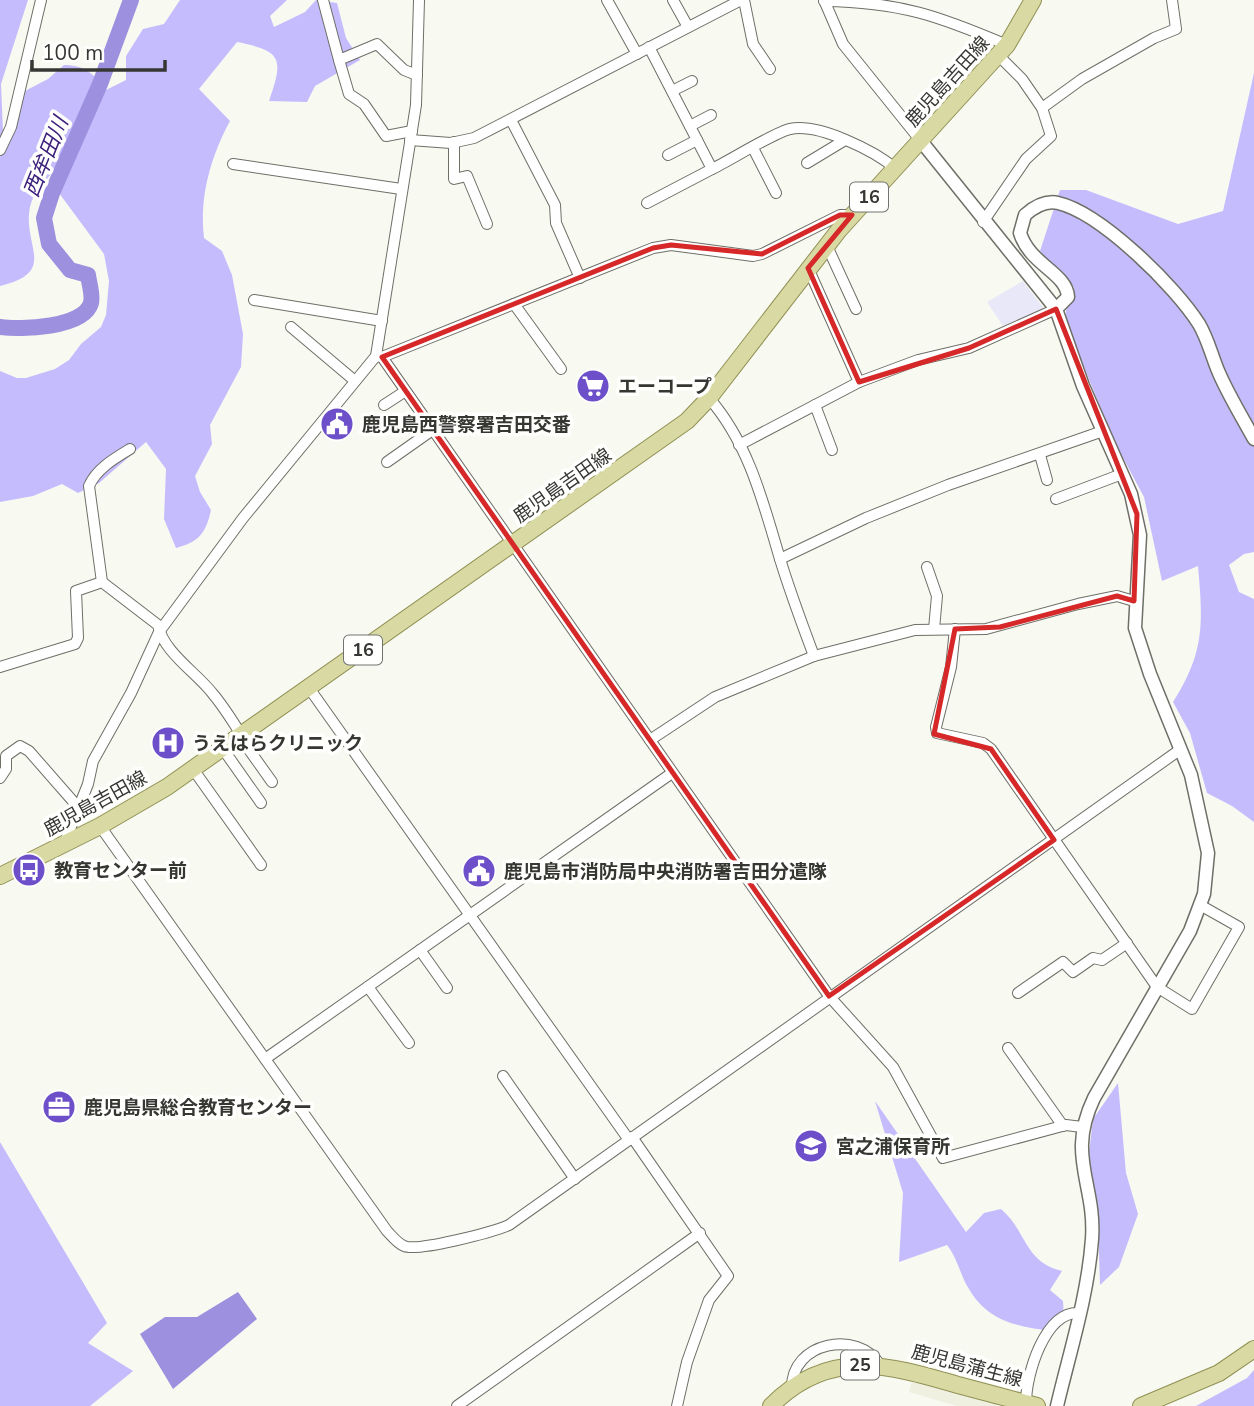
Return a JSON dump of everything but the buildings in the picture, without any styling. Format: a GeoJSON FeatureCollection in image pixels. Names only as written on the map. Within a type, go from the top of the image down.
{"type":"FeatureCollection","features":[{"type":"Feature","properties":{"kind":"main road","name":"鹿児島吉田線"},"geometry":{"type":"LineString","coordinates":[[0,876],[100,826],[193,769],[670,434],[709,398],[852,215],[1002,50],[1033,0]]}},
{"type":"Feature","properties":{"kind":"main road"},"geometry":{"type":"LineString","coordinates":[[1141,1406],[1219,1373],[1254,1349]]}},
{"type":"Feature","properties":{"kind":"main road","name":"鹿児島蒲生線"},"geometry":{"type":"LineString","coordinates":[[771,1406],[792,1388],[826,1371],[845,1366],[880,1365],[1032,1404]]}},
{"type":"Feature","properties":{"kind":"street"},"geometry":{"type":"LineString","coordinates":[[0,149],[11,127],[41,0]]}},
{"type":"Feature","properties":{"kind":"street"},"geometry":{"type":"LineString","coordinates":[[323,0],[349,94],[364,104],[386,136],[411,135],[454,142],[474,138],[743,0],[753,44],[770,69]]}},
{"type":"Feature","properties":{"kind":"street"},"geometry":{"type":"LineString","coordinates":[[419,0],[417,75],[411,135],[401,189],[379,357],[830,996],[892,1067],[943,1158],[956,1157],[1063,1126],[1082,1127]]}},
{"type":"Feature","properties":{"kind":"street"},"geometry":{"type":"LineString","coordinates":[[607,0],[636,54]]}},
{"type":"Feature","properties":{"kind":"street"},"geometry":{"type":"LineString","coordinates":[[673,0],[688,27]]}},
{"type":"Feature","properties":{"kind":"street"},"geometry":{"type":"LineString","coordinates":[[1042,108],[1066,89],[1154,38],[1176,29],[1172,0]]}},
{"type":"Feature","properties":{"kind":"street"},"geometry":{"type":"LineString","coordinates":[[983,222],[1026,159],[1051,136],[1042,108],[1002,50],[929,13],[856,2],[824,1],[843,44],[983,222],[1056,309],[1137,514],[1140,535],[1134,601],[1135,628],[1196,792],[1208,853],[1209,872],[1190,931],[1094,1098],[1082,1127],[1081,1167],[1092,1235],[1079,1313],[1057,1406]]}},
{"type":"Feature","properties":{"kind":"street"},"geometry":{"type":"LineString","coordinates":[[339,60],[377,44],[404,70],[417,75]]}},
{"type":"Feature","properties":{"kind":"street"},"geometry":{"type":"LineString","coordinates":[[649,47],[712,169]]}},
{"type":"Feature","properties":{"kind":"street"},"geometry":{"type":"LineString","coordinates":[[672,91],[692,81]]}},
{"type":"Feature","properties":{"kind":"street"},"geometry":{"type":"LineString","coordinates":[[690,126],[711,115]]}},
{"type":"Feature","properties":{"kind":"street"},"geometry":{"type":"LineString","coordinates":[[511,120],[555,205],[556,223],[580,278]]}},
{"type":"Feature","properties":{"kind":"street"},"geometry":{"type":"LineString","coordinates":[[646,203],[791,128],[865,147],[896,169]]}},
{"type":"Feature","properties":{"kind":"street"},"geometry":{"type":"LineString","coordinates":[[668,155],[697,140]]}},
{"type":"Feature","properties":{"kind":"street"},"geometry":{"type":"LineString","coordinates":[[807,163],[845,140]]}},
{"type":"Feature","properties":{"kind":"street"},"geometry":{"type":"LineString","coordinates":[[454,142],[454,179],[467,176],[488,224]]}},
{"type":"Feature","properties":{"kind":"street"},"geometry":{"type":"LineString","coordinates":[[753,148],[776,193]]}},
{"type":"Feature","properties":{"kind":"street"},"geometry":{"type":"LineString","coordinates":[[233,164],[401,189]]}},
{"type":"Feature","properties":{"kind":"street"},"geometry":{"type":"LineString","coordinates":[[739,444],[859,382],[918,360],[969,348],[1056,309],[1068,297],[1065,284],[1032,257],[1020,233],[1025,215],[1048,202],[1059,203],[1110,232],[1147,263],[1184,303],[1205,335],[1229,396],[1254,439]]}},
{"type":"Feature","properties":{"kind":"street"},"geometry":{"type":"LineString","coordinates":[[64,844],[88,784],[93,761],[131,693],[159,632],[243,518],[355,381],[379,357],[653,248],[671,244],[753,256],[840,215],[852,215]]}},
{"type":"Feature","properties":{"kind":"street"},"geometry":{"type":"LineString","coordinates":[[827,246],[856,309]]}},
{"type":"Feature","properties":{"kind":"street"},"geometry":{"type":"LineString","coordinates":[[808,268],[859,382]]}},
{"type":"Feature","properties":{"kind":"street"},"geometry":{"type":"LineString","coordinates":[[254,300],[382,321]]}},
{"type":"Feature","properties":{"kind":"street"},"geometry":{"type":"LineString","coordinates":[[514,304],[561,369]]}},
{"type":"Feature","properties":{"kind":"street"},"geometry":{"type":"LineString","coordinates":[[291,327],[355,381]]}},
{"type":"Feature","properties":{"kind":"street"},"geometry":{"type":"LineString","coordinates":[[384,405],[404,392]]}},
{"type":"Feature","properties":{"kind":"street"},"geometry":{"type":"LineString","coordinates":[[709,398],[739,444],[760,486],[780,559],[814,656]]}},
{"type":"Feature","properties":{"kind":"street"},"geometry":{"type":"LineString","coordinates":[[815,405],[832,450]]}},
{"type":"Feature","properties":{"kind":"street"},"geometry":{"type":"LineString","coordinates":[[780,559],[924,494],[1040,455],[1103,430]]}},
{"type":"Feature","properties":{"kind":"street"},"geometry":{"type":"LineString","coordinates":[[387,462],[431,431]]}},
{"type":"Feature","properties":{"kind":"street"},"geometry":{"type":"LineString","coordinates":[[130,449],[111,460],[92,478],[89,486],[102,582],[158,625],[159,632],[214,695],[272,782]]}},
{"type":"Feature","properties":{"kind":"street"},"geometry":{"type":"LineString","coordinates":[[1040,455],[1047,480]]}},
{"type":"Feature","properties":{"kind":"street"},"geometry":{"type":"LineString","coordinates":[[1056,499],[1122,474]]}},
{"type":"Feature","properties":{"kind":"street"},"geometry":{"type":"LineString","coordinates":[[928,567],[937,596],[934,629]]}},
{"type":"Feature","properties":{"kind":"street"},"geometry":{"type":"LineString","coordinates":[[0,667],[75,644],[78,638],[76,591],[102,582]]}},
{"type":"Feature","properties":{"kind":"street"},"geometry":{"type":"LineString","coordinates":[[650,740],[715,697],[814,656],[915,630],[1000,627],[1116,596],[1134,601]]}},
{"type":"Feature","properties":{"kind":"street"},"geometry":{"type":"LineString","coordinates":[[955,629],[951,667],[936,730],[940,736],[983,743],[991,749],[1157,987],[1192,1009],[1239,927],[1200,905]]}},
{"type":"Feature","properties":{"kind":"street"},"geometry":{"type":"LineString","coordinates":[[309,688],[700,1233],[728,1276],[709,1300],[687,1362],[677,1406]]}},
{"type":"Feature","properties":{"kind":"street"},"geometry":{"type":"LineString","coordinates":[[0,778],[6,769],[3,755],[20,746],[30,751],[78,807]]}},
{"type":"Feature","properties":{"kind":"street"},"geometry":{"type":"LineString","coordinates":[[223,749],[261,803]]}},
{"type":"Feature","properties":{"kind":"street"},"geometry":{"type":"LineString","coordinates":[[100,826],[387,1231],[407,1247],[497,1231],[575,1179],[1181,749]]}},
{"type":"Feature","properties":{"kind":"street"},"geometry":{"type":"LineString","coordinates":[[193,769],[261,865]]}},
{"type":"Feature","properties":{"kind":"street"},"geometry":{"type":"LineString","coordinates":[[265,1059],[672,773]]}},
{"type":"Feature","properties":{"kind":"street"},"geometry":{"type":"LineString","coordinates":[[1018,993],[1063,962],[1073,972],[1093,958],[1102,960],[1127,943]]}},
{"type":"Feature","properties":{"kind":"street"},"geometry":{"type":"LineString","coordinates":[[420,950],[447,988]]}},
{"type":"Feature","properties":{"kind":"street"},"geometry":{"type":"LineString","coordinates":[[368,986],[409,1043]]}},
{"type":"Feature","properties":{"kind":"street"},"geometry":{"type":"LineString","coordinates":[[1008,1048],[1063,1126]]}},
{"type":"Feature","properties":{"kind":"street"},"geometry":{"type":"LineString","coordinates":[[503,1076],[575,1179]]}},
{"type":"Feature","properties":{"kind":"street"},"geometry":{"type":"LineString","coordinates":[[457,1406],[700,1233]]}},
{"type":"Feature","properties":{"kind":"street"},"geometry":{"type":"LineString","coordinates":[[1032,1404],[1030,1368],[1038,1351],[1060,1317],[1066,1312],[1079,1313]]}},
{"type":"Feature","properties":{"kind":"street"},"geometry":{"type":"LineString","coordinates":[[792,1388],[795,1369],[811,1353],[829,1345],[865,1349],[873,1353],[880,1365]]}},
{"type":"Feature","properties":{"kind":"highlighted area"},"geometry":{"type":"Polygon","coordinates":[[[840,215],[852,215],[808,268],[859,382],[969,348],[1056,309],[1137,514],[1134,601],[1117,596],[1000,627],[955,629],[934,734],[991,749],[1054,840],[829,996],[382,357],[653,248],[671,245],[762,254],[840,215]]]}},
{"type":"Feature","properties":{"kind":"shaded area"},"geometry":{"type":"Polygon","coordinates":[[[0,0],[28,0],[1,84],[3,131],[0,138],[0,0]]]}},
{"type":"Feature","properties":{"kind":"shaded area"},"geometry":{"type":"Polygon","coordinates":[[[180,0],[287,0],[270,16],[274,27],[305,12],[316,0],[337,3],[346,38],[360,60],[315,86],[307,102],[269,101],[277,75],[276,59],[263,49],[237,42],[199,89],[230,121],[217,148],[208,177],[203,223],[204,238],[222,251],[232,275],[243,334],[241,367],[210,425],[212,444],[195,476],[200,492],[211,510],[209,518],[204,531],[196,539],[176,548],[164,519],[166,469],[146,442],[99,483],[78,493],[62,484],[33,496],[0,502],[0,371],[17,378],[26,378],[55,369],[69,360],[81,344],[101,327],[106,315],[109,281],[104,254],[59,193],[51,174],[36,193],[30,207],[33,265],[28,273],[18,280],[0,286],[0,157],[12,133],[21,93],[48,79],[64,65],[88,72],[106,90],[126,80],[126,56],[143,29],[164,24],[180,0]]]}},
{"type":"Feature","properties":{"kind":"shaded area"},"geometry":{"type":"Polygon","coordinates":[[[1254,73],[1254,552],[1244,554],[1229,565],[1239,592],[1254,599],[1254,822],[1207,793],[1190,733],[1173,702],[1191,668],[1199,637],[1201,604],[1198,566],[1162,581],[1144,497],[1114,441],[1065,320],[1067,303],[1074,287],[1053,269],[1040,251],[1060,190],[1086,190],[1178,224],[1223,211],[1254,73]]]}},
{"type":"Feature","properties":{"kind":"shaded area"},"geometry":{"type":"Polygon","coordinates":[[[1023,281],[1045,310],[1005,329],[987,302],[1023,281]]]}},
{"type":"Feature","properties":{"kind":"shaded area"},"geometry":{"type":"Polygon","coordinates":[[[1118,1083],[1126,1173],[1138,1214],[1119,1267],[1100,1285],[1098,1221],[1089,1153],[1093,1119],[1118,1083]]]}},
{"type":"Feature","properties":{"kind":"shaded area"},"geometry":{"type":"Polygon","coordinates":[[[875,1101],[966,1232],[984,1213],[1001,1209],[1040,1261],[1062,1271],[1050,1290],[1063,1301],[1064,1321],[1053,1331],[1016,1325],[985,1309],[969,1289],[947,1245],[899,1262],[903,1193],[875,1101]]]}},
{"type":"Feature","properties":{"kind":"shaded area"},"geometry":{"type":"Polygon","coordinates":[[[0,1142],[107,1323],[88,1343],[133,1371],[90,1406],[0,1406],[0,1142]]]}},
{"type":"Feature","properties":{"kind":"shaded area"},"geometry":{"type":"Polygon","coordinates":[[[238,1292],[257,1319],[173,1389],[140,1334],[165,1317],[197,1317],[238,1292]]]}},
{"type":"Feature","properties":{"kind":"shaded area"},"geometry":{"type":"Polygon","coordinates":[[[1254,1370],[1254,1406],[1196,1406],[1247,1378],[1254,1370]]]}},
{"type":"Feature","properties":{"kind":"shaded area"},"geometry":{"type":"Polygon","coordinates":[[[913,1378],[998,1403],[997,1406],[957,1406],[909,1392],[913,1378]]]}},
{"type":"Feature","properties":{"kind":"waterway","name":"西牟田川"},"geometry":{"type":"LineString","coordinates":[[0,327],[50,326],[77,318],[91,303],[88,275],[70,270],[49,244],[44,218],[52,193],[100,84],[131,0]]}},
{"type":"Feature","properties":{"kind":"place","name":"エーコープ"},"geometry":{"type":"Point","coordinates":[593,386]}},
{"type":"Feature","properties":{"kind":"place","name":"鹿児島西警察署吉田交番"},"geometry":{"type":"Point","coordinates":[337,424]}},
{"type":"Feature","properties":{"kind":"place","name":"うえはらクリニック"},"geometry":{"type":"Point","coordinates":[168,743]}},
{"type":"Feature","properties":{"kind":"place","name":"教育センター前"},"geometry":{"type":"Point","coordinates":[29,870]}},
{"type":"Feature","properties":{"kind":"place","name":"鹿児島市消防局中央消防署吉田分遣隊"},"geometry":{"type":"Point","coordinates":[479,871]}},
{"type":"Feature","properties":{"kind":"place","name":"鹿児島県総合教育センター"},"geometry":{"type":"Point","coordinates":[59,1107]}},
{"type":"Feature","properties":{"kind":"place","name":"宮之浦保育所"},"geometry":{"type":"Point","coordinates":[811,1146]}}]}
